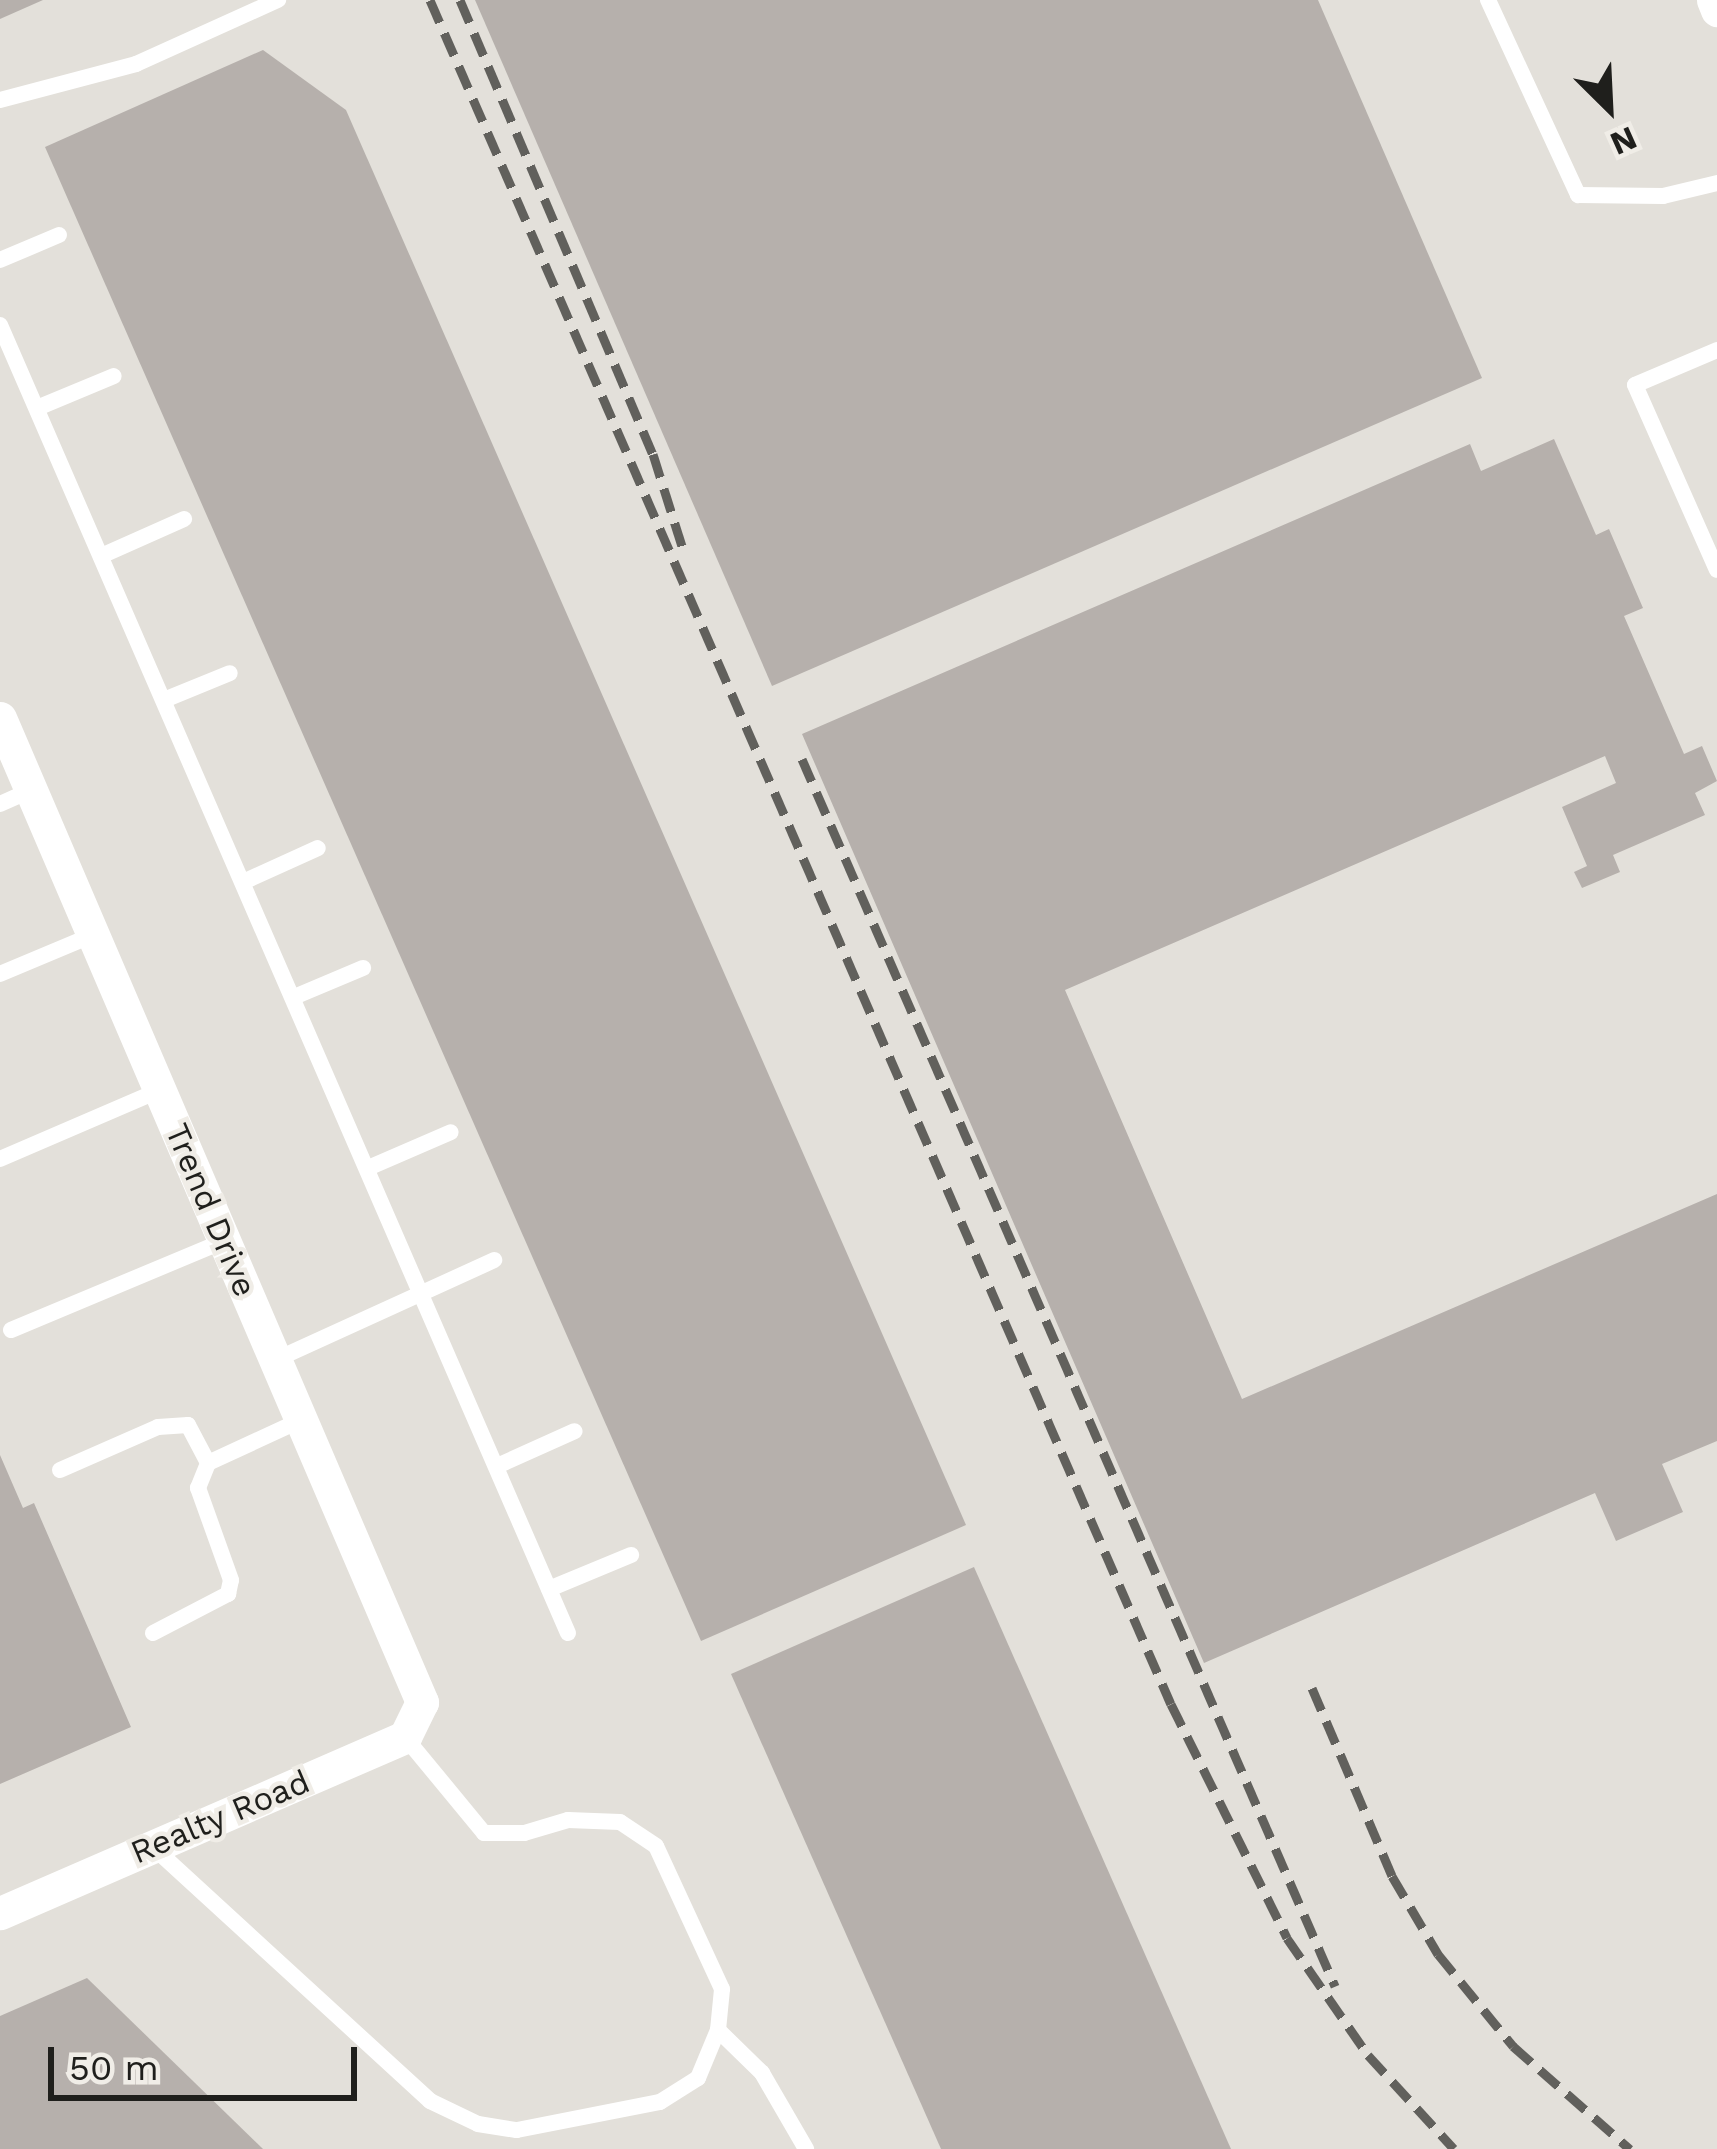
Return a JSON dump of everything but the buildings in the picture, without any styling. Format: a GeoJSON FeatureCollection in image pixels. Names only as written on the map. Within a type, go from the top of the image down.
{"type":"FeatureCollection","features":[{"type":"Feature","properties":{"kind":"street"},"geometry":{"type":"LineString","coordinates":[[1713,0],[1717,10]]}},
{"type":"Feature","properties":{"kind":"street","name":"Trend Drive"},"geometry":{"type":"LineString","coordinates":[[0,718],[16,797],[93,934],[422,1702],[405,1737]]}},
{"type":"Feature","properties":{"kind":"street","name":"Realty Road"},"geometry":{"type":"LineString","coordinates":[[0,1913],[405,1737]]}},
{"type":"Feature","properties":{"kind":"lane"},"geometry":{"type":"LineString","coordinates":[[0,100],[136,64],[278,0]]}},
{"type":"Feature","properties":{"kind":"lane"},"geometry":{"type":"LineString","coordinates":[[1488,0],[1578,195],[1663,196],[1717,183]]}},
{"type":"Feature","properties":{"kind":"lane"},"geometry":{"type":"LineString","coordinates":[[0,260],[59,235]]}},
{"type":"Feature","properties":{"kind":"lane"},"geometry":{"type":"LineString","coordinates":[[0,325],[568,1633]]}},
{"type":"Feature","properties":{"kind":"lane"},"geometry":{"type":"LineString","coordinates":[[1717,350],[1635,385],[1717,570]]}},
{"type":"Feature","properties":{"kind":"lane"},"geometry":{"type":"LineString","coordinates":[[37,408],[114,376]]}},
{"type":"Feature","properties":{"kind":"lane"},"geometry":{"type":"LineString","coordinates":[[101,556],[184,519]]}},
{"type":"Feature","properties":{"kind":"lane"},"geometry":{"type":"LineString","coordinates":[[164,700],[230,673]]}},
{"type":"Feature","properties":{"kind":"lane"},"geometry":{"type":"LineString","coordinates":[[243,882],[318,848]]}},
{"type":"Feature","properties":{"kind":"lane"},"geometry":{"type":"LineString","coordinates":[[0,974],[93,934]]}},
{"type":"Feature","properties":{"kind":"lane"},"geometry":{"type":"LineString","coordinates":[[294,997],[363,968]]}},
{"type":"Feature","properties":{"kind":"lane"},"geometry":{"type":"LineString","coordinates":[[0,1160],[160,1090]]}},
{"type":"Feature","properties":{"kind":"lane"},"geometry":{"type":"LineString","coordinates":[[368,1168],[451,1132]]}},
{"type":"Feature","properties":{"kind":"lane"},"geometry":{"type":"LineString","coordinates":[[10,1330],[224,1240]]}},
{"type":"Feature","properties":{"kind":"lane"},"geometry":{"type":"LineString","coordinates":[[275,1360],[494,1260]]}},
{"type":"Feature","properties":{"kind":"lane"},"geometry":{"type":"LineString","coordinates":[[153,1633],[228,1594],[231,1580],[198,1488],[208,1463],[301,1420]]}},
{"type":"Feature","properties":{"kind":"lane"},"geometry":{"type":"LineString","coordinates":[[60,1470],[158,1426],[188,1425],[208,1463]]}},
{"type":"Feature","properties":{"kind":"lane"},"geometry":{"type":"LineString","coordinates":[[497,1466],[575,1431]]}},
{"type":"Feature","properties":{"kind":"lane"},"geometry":{"type":"LineString","coordinates":[[549,1588],[632,1555]]}},
{"type":"Feature","properties":{"kind":"lane"},"geometry":{"type":"LineString","coordinates":[[153,1847],[430,2101],[478,2123],[517,2130],[661,2102],[698,2078],[718,2030],[722,1990],[656,1846],[620,1822],[568,1820],[524,1833],[484,1833],[405,1737]]}},
{"type":"Feature","properties":{"kind":"lane"},"geometry":{"type":"LineString","coordinates":[[718,2030],[762,2073],[806,2149]]}},
{"type":"Feature","properties":{"kind":"railway"},"geometry":{"type":"LineString","coordinates":[[430,0],[1171,1704],[1287,1938],[1368,2055],[1454,2149]]}},
{"type":"Feature","properties":{"kind":"railway"},"geometry":{"type":"LineString","coordinates":[[460,0],[653,454],[683,549]]}},
{"type":"Feature","properties":{"kind":"railway"},"geometry":{"type":"LineString","coordinates":[[802,759],[1335,1986]]}},
{"type":"Feature","properties":{"kind":"railway"},"geometry":{"type":"LineString","coordinates":[[1312,1688],[1392,1876],[1438,1954],[1513,2046],[1630,2149]]}}]}
